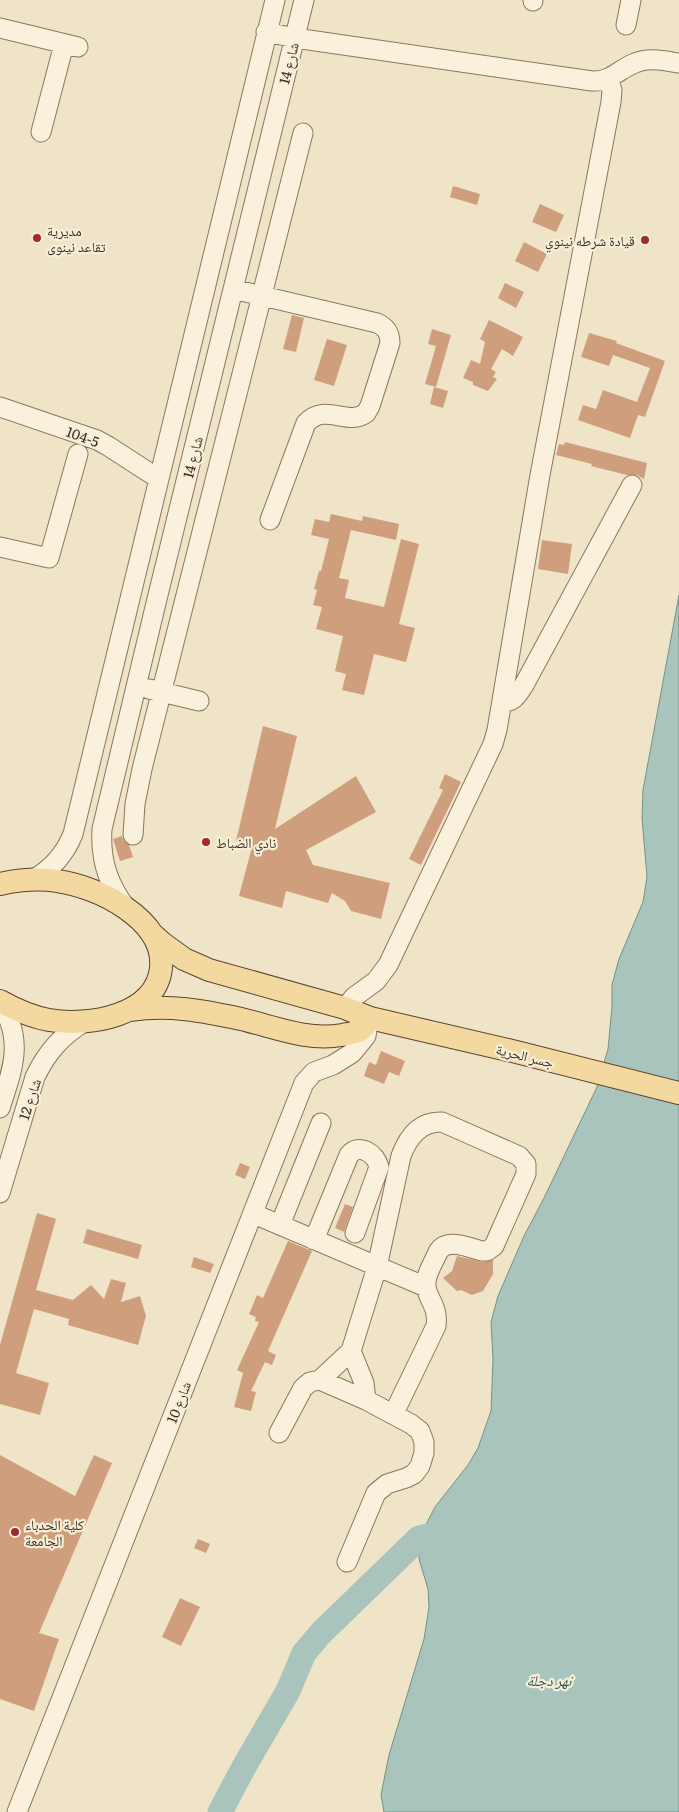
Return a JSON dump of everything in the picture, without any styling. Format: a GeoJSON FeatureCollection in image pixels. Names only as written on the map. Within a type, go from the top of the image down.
{"type":"FeatureCollection","features":[{"type":"Feature","properties":{"kind":"main road"},"geometry":{"type":"LineString","coordinates":[[0,884],[34,879],[55,880],[95,891],[128,910],[141,921],[152,934],[161,956],[159,979],[147,999],[138,1006],[107,1018],[86,1021],[49,1020],[31,1016],[0,1002]]}},
{"type":"Feature","properties":{"kind":"main road","name":"جسر الحرية"},"geometry":{"type":"LineString","coordinates":[[152,934],[184,959],[209,970],[345,1008],[370,1018],[679,1093]]}},
{"type":"Feature","properties":{"kind":"main road"},"geometry":{"type":"LineString","coordinates":[[127,1010],[161,1008],[196,1010],[292,1034],[319,1037],[333,1037],[359,1031],[370,1018]]}},
{"type":"Feature","properties":{"kind":"street","name":"شارع 14"},"geometry":{"type":"LineString","coordinates":[[34,879],[58,861],[70,843],[73,834],[275,0]]}},
{"type":"Feature","properties":{"kind":"street","name":"شارع 14"},"geometry":{"type":"LineString","coordinates":[[128,910],[111,886],[102,858],[102,829],[304,0]]}},
{"type":"Feature","properties":{"kind":"street"},"geometry":{"type":"LineString","coordinates":[[626,24],[631,0]]}},
{"type":"Feature","properties":{"kind":"street"},"geometry":{"type":"LineString","coordinates":[[0,28],[71,46],[42,132]]}},
{"type":"Feature","properties":{"kind":"street"},"geometry":{"type":"LineString","coordinates":[[266,32],[295,38],[592,81],[608,79],[628,66],[642,60],[679,63]]}},
{"type":"Feature","properties":{"kind":"street"},"geometry":{"type":"LineString","coordinates":[[345,1008],[354,997],[376,981],[388,965],[493,744],[501,716],[540,475],[611,102],[612,90],[608,79]]}},
{"type":"Feature","properties":{"kind":"street"},"geometry":{"type":"LineString","coordinates":[[132,835],[135,804],[142,769],[303,133]]}},
{"type":"Feature","properties":{"kind":"street"},"geometry":{"type":"LineString","coordinates":[[233,289],[377,323],[385,327],[390,339],[370,406],[366,413],[358,417],[323,413],[314,415],[306,423],[270,520]]}},
{"type":"Feature","properties":{"kind":"street","name":"104-5"},"geometry":{"type":"LineString","coordinates":[[0,408],[97,440],[159,479]]}},
{"type":"Feature","properties":{"kind":"street"},"geometry":{"type":"LineString","coordinates":[[0,547],[49,558],[78,454]]}},
{"type":"Feature","properties":{"kind":"street"},"geometry":{"type":"LineString","coordinates":[[503,702],[508,702],[515,697],[527,681],[632,485]]}},
{"type":"Feature","properties":{"kind":"street"},"geometry":{"type":"LineString","coordinates":[[157,599],[183,604]]}},
{"type":"Feature","properties":{"kind":"street"},"geometry":{"type":"LineString","coordinates":[[136,686],[199,701]]}},
{"type":"Feature","properties":{"kind":"street"},"geometry":{"type":"LineString","coordinates":[[108,800],[135,804]]}},
{"type":"Feature","properties":{"kind":"street","name":"شارع 12"},"geometry":{"type":"LineString","coordinates":[[0,1002],[9,1018],[15,1050],[12,1071],[0,1108]]}},
{"type":"Feature","properties":{"kind":"street","name":"شارع 10"},"geometry":{"type":"LineString","coordinates":[[17,1812],[274,1157],[307,1078],[314,1072],[332,1065],[352,1053],[366,1036],[370,1018]]}},
{"type":"Feature","properties":{"kind":"street","name":"شارع 12"},"geometry":{"type":"LineString","coordinates":[[0,1193],[35,1077],[55,1044],[86,1021]]}},
{"type":"Feature","properties":{"kind":"street"},"geometry":{"type":"LineString","coordinates":[[279,1433],[303,1388],[310,1382],[320,1380],[352,1351],[377,1267],[401,1156],[407,1142],[419,1128],[430,1122],[448,1124],[524,1159],[527,1169],[494,1246],[487,1251],[482,1251],[452,1244],[444,1246],[438,1252],[428,1274],[426,1287],[435,1306],[436,1326],[394,1414]]}},
{"type":"Feature","properties":{"kind":"street"},"geometry":{"type":"LineString","coordinates":[[280,1225],[320,1123]]}},
{"type":"Feature","properties":{"kind":"street"},"geometry":{"type":"LineString","coordinates":[[314,1240],[349,1155],[354,1150],[360,1149],[372,1154],[376,1158],[379,1167],[356,1233]]}},
{"type":"Feature","properties":{"kind":"street"},"geometry":{"type":"LineString","coordinates":[[242,1268],[281,1168],[280,1162],[274,1157]]}},
{"type":"Feature","properties":{"kind":"street"},"geometry":{"type":"LineString","coordinates":[[262,1217],[426,1287]]}},
{"type":"Feature","properties":{"kind":"street"},"geometry":{"type":"LineString","coordinates":[[352,1351],[364,1384],[366,1400]]}},
{"type":"Feature","properties":{"kind":"street"},"geometry":{"type":"LineString","coordinates":[[320,1380],[366,1400],[416,1427],[422,1436],[425,1447],[420,1466],[410,1477],[386,1484],[376,1492],[347,1562]]}},
{"type":"Feature","properties":{"kind":"water","name":"نهر دجلة"},"geometry":{"type":"Polygon","coordinates":[[[679,595],[679,1812],[384,1812],[381,1795],[389,1755],[424,1639],[429,1607],[428,1589],[419,1559],[419,1538],[435,1507],[468,1465],[478,1448],[491,1411],[493,1359],[491,1322],[498,1296],[524,1236],[597,1087],[608,1049],[612,985],[619,959],[643,902],[647,877],[642,818],[643,790],[679,595]]]}},
{"type":"Feature","properties":{"kind":"building"},"geometry":{"type":"Polygon","coordinates":[[[453,186],[480,194],[477,205],[450,197],[453,186]]]}},
{"type":"Feature","properties":{"kind":"building"},"geometry":{"type":"Polygon","coordinates":[[[540,204],[564,215],[556,232],[532,222],[540,204]]]}},
{"type":"Feature","properties":{"kind":"building"},"geometry":{"type":"Polygon","coordinates":[[[524,242],[547,254],[538,272],[515,261],[524,242]]]}},
{"type":"Feature","properties":{"kind":"building"},"geometry":{"type":"Polygon","coordinates":[[[505,283],[524,292],[516,308],[498,298],[505,283]]]}},
{"type":"Feature","properties":{"kind":"building"},"geometry":{"type":"Polygon","coordinates":[[[292,315],[304,318],[296,352],[283,349],[292,315]]]}},
{"type":"Feature","properties":{"kind":"building"},"geometry":{"type":"Polygon","coordinates":[[[489,320],[523,337],[513,356],[502,349],[491,369],[496,372],[493,377],[497,379],[488,391],[473,385],[473,382],[463,378],[471,360],[480,364],[485,342],[480,339],[489,320]]]}},
{"type":"Feature","properties":{"kind":"building"},"geometry":{"type":"Polygon","coordinates":[[[432,329],[451,335],[436,387],[425,384],[436,346],[428,344],[432,329]]]}},
{"type":"Feature","properties":{"kind":"building"},"geometry":{"type":"Polygon","coordinates":[[[589,333],[617,341],[616,343],[665,361],[645,417],[638,415],[630,438],[578,420],[583,405],[596,409],[603,390],[637,402],[650,368],[613,355],[609,366],[581,357],[589,333]]]}},
{"type":"Feature","properties":{"kind":"building"},"geometry":{"type":"Polygon","coordinates":[[[327,339],[347,345],[334,386],[314,380],[327,339]]]}},
{"type":"Feature","properties":{"kind":"building"},"geometry":{"type":"Polygon","coordinates":[[[434,387],[448,391],[443,408],[430,404],[434,387]]]}},
{"type":"Feature","properties":{"kind":"building"},"geometry":{"type":"Polygon","coordinates":[[[565,442],[647,463],[644,479],[637,475],[627,475],[556,455],[559,444],[564,445],[565,442]]]}},
{"type":"Feature","properties":{"kind":"building"},"geometry":{"type":"Polygon","coordinates":[[[331,514],[362,521],[363,516],[399,524],[396,540],[351,530],[339,578],[349,580],[345,598],[384,607],[401,539],[419,544],[399,624],[415,628],[406,662],[374,654],[364,695],[342,690],[346,674],[335,671],[343,636],[316,629],[322,607],[313,605],[317,590],[314,589],[319,571],[321,571],[329,539],[311,535],[315,519],[329,522],[331,514]]]}},
{"type":"Feature","properties":{"kind":"building"},"geometry":{"type":"Polygon","coordinates":[[[542,540],[572,544],[568,574],[538,569],[542,540]]]}},
{"type":"Feature","properties":{"kind":"building"},"geometry":{"type":"Polygon","coordinates":[[[263,726],[297,736],[275,829],[356,776],[376,812],[306,850],[313,865],[390,883],[381,919],[351,911],[345,901],[332,893],[328,903],[286,891],[282,908],[239,896],[252,847],[236,841],[263,726]]]}},
{"type":"Feature","properties":{"kind":"building"},"geometry":{"type":"Polygon","coordinates":[[[445,774],[461,782],[421,865],[409,859],[443,790],[439,788],[445,774]]]}},
{"type":"Feature","properties":{"kind":"building"},"geometry":{"type":"Polygon","coordinates":[[[122,836],[123,840],[129,845],[133,857],[120,861],[113,839],[122,836]]]}},
{"type":"Feature","properties":{"kind":"building"},"geometry":{"type":"Polygon","coordinates":[[[381,1051],[405,1061],[399,1076],[389,1072],[384,1084],[364,1076],[369,1062],[376,1065],[381,1051]]]}},
{"type":"Feature","properties":{"kind":"building"},"geometry":{"type":"Polygon","coordinates":[[[240,1163],[250,1167],[245,1179],[235,1175],[240,1163]]]}},
{"type":"Feature","properties":{"kind":"building"},"geometry":{"type":"Polygon","coordinates":[[[345,1204],[353,1207],[344,1232],[335,1228],[345,1204]]]}},
{"type":"Feature","properties":{"kind":"building"},"geometry":{"type":"Polygon","coordinates":[[[37,1213],[56,1219],[36,1290],[73,1300],[91,1285],[104,1299],[111,1279],[126,1283],[121,1302],[140,1296],[146,1316],[138,1345],[68,1325],[69,1319],[34,1309],[16,1373],[49,1383],[40,1415],[0,1404],[0,1345],[37,1213]]]}},
{"type":"Feature","properties":{"kind":"building"},"geometry":{"type":"Polygon","coordinates":[[[87,1229],[142,1245],[138,1259],[83,1243],[87,1229]]]}},
{"type":"Feature","properties":{"kind":"building"},"geometry":{"type":"Polygon","coordinates":[[[288,1241],[312,1251],[268,1351],[276,1355],[272,1365],[265,1362],[251,1391],[256,1392],[251,1411],[234,1407],[243,1373],[237,1370],[259,1322],[255,1321],[256,1317],[249,1314],[257,1295],[263,1298],[288,1241]]]}},
{"type":"Feature","properties":{"kind":"building"},"geometry":{"type":"Polygon","coordinates":[[[457,1256],[482,1262],[493,1260],[493,1274],[483,1291],[472,1295],[461,1290],[457,1291],[443,1278],[452,1271],[457,1256]]]}},
{"type":"Feature","properties":{"kind":"building"},"geometry":{"type":"Polygon","coordinates":[[[194,1257],[214,1264],[210,1273],[191,1267],[194,1257]]]}},
{"type":"Feature","properties":{"kind":"building"},"geometry":{"type":"Polygon","coordinates":[[[0,1455],[75,1496],[94,1455],[112,1463],[39,1633],[59,1639],[34,1711],[0,1699],[0,1455]]]}},
{"type":"Feature","properties":{"kind":"building"},"geometry":{"type":"Polygon","coordinates":[[[198,1539],[210,1544],[206,1553],[194,1548],[198,1539]]]}},
{"type":"Feature","properties":{"kind":"building"},"geometry":{"type":"Polygon","coordinates":[[[180,1598],[200,1607],[181,1646],[162,1637],[180,1598]]]}},
{"type":"Feature","properties":{"kind":"waterway"},"geometry":{"type":"LineString","coordinates":[[220,1812],[288,1691],[304,1653],[321,1633],[419,1538],[453,1529]]}},
{"type":"Feature","properties":{"kind":"place","name":"مديرية تقاعد نينوى"},"geometry":{"type":"Point","coordinates":[37,238]}},
{"type":"Feature","properties":{"kind":"place","name":"قيادة شرطه نينوي"},"geometry":{"type":"Point","coordinates":[645,240]}},
{"type":"Feature","properties":{"kind":"place","name":"نادي الضباط"},"geometry":{"type":"Point","coordinates":[206,842]}},
{"type":"Feature","properties":{"kind":"place","name":"كلية الحدباء الجامعة"},"geometry":{"type":"Point","coordinates":[15,1532]}}]}
